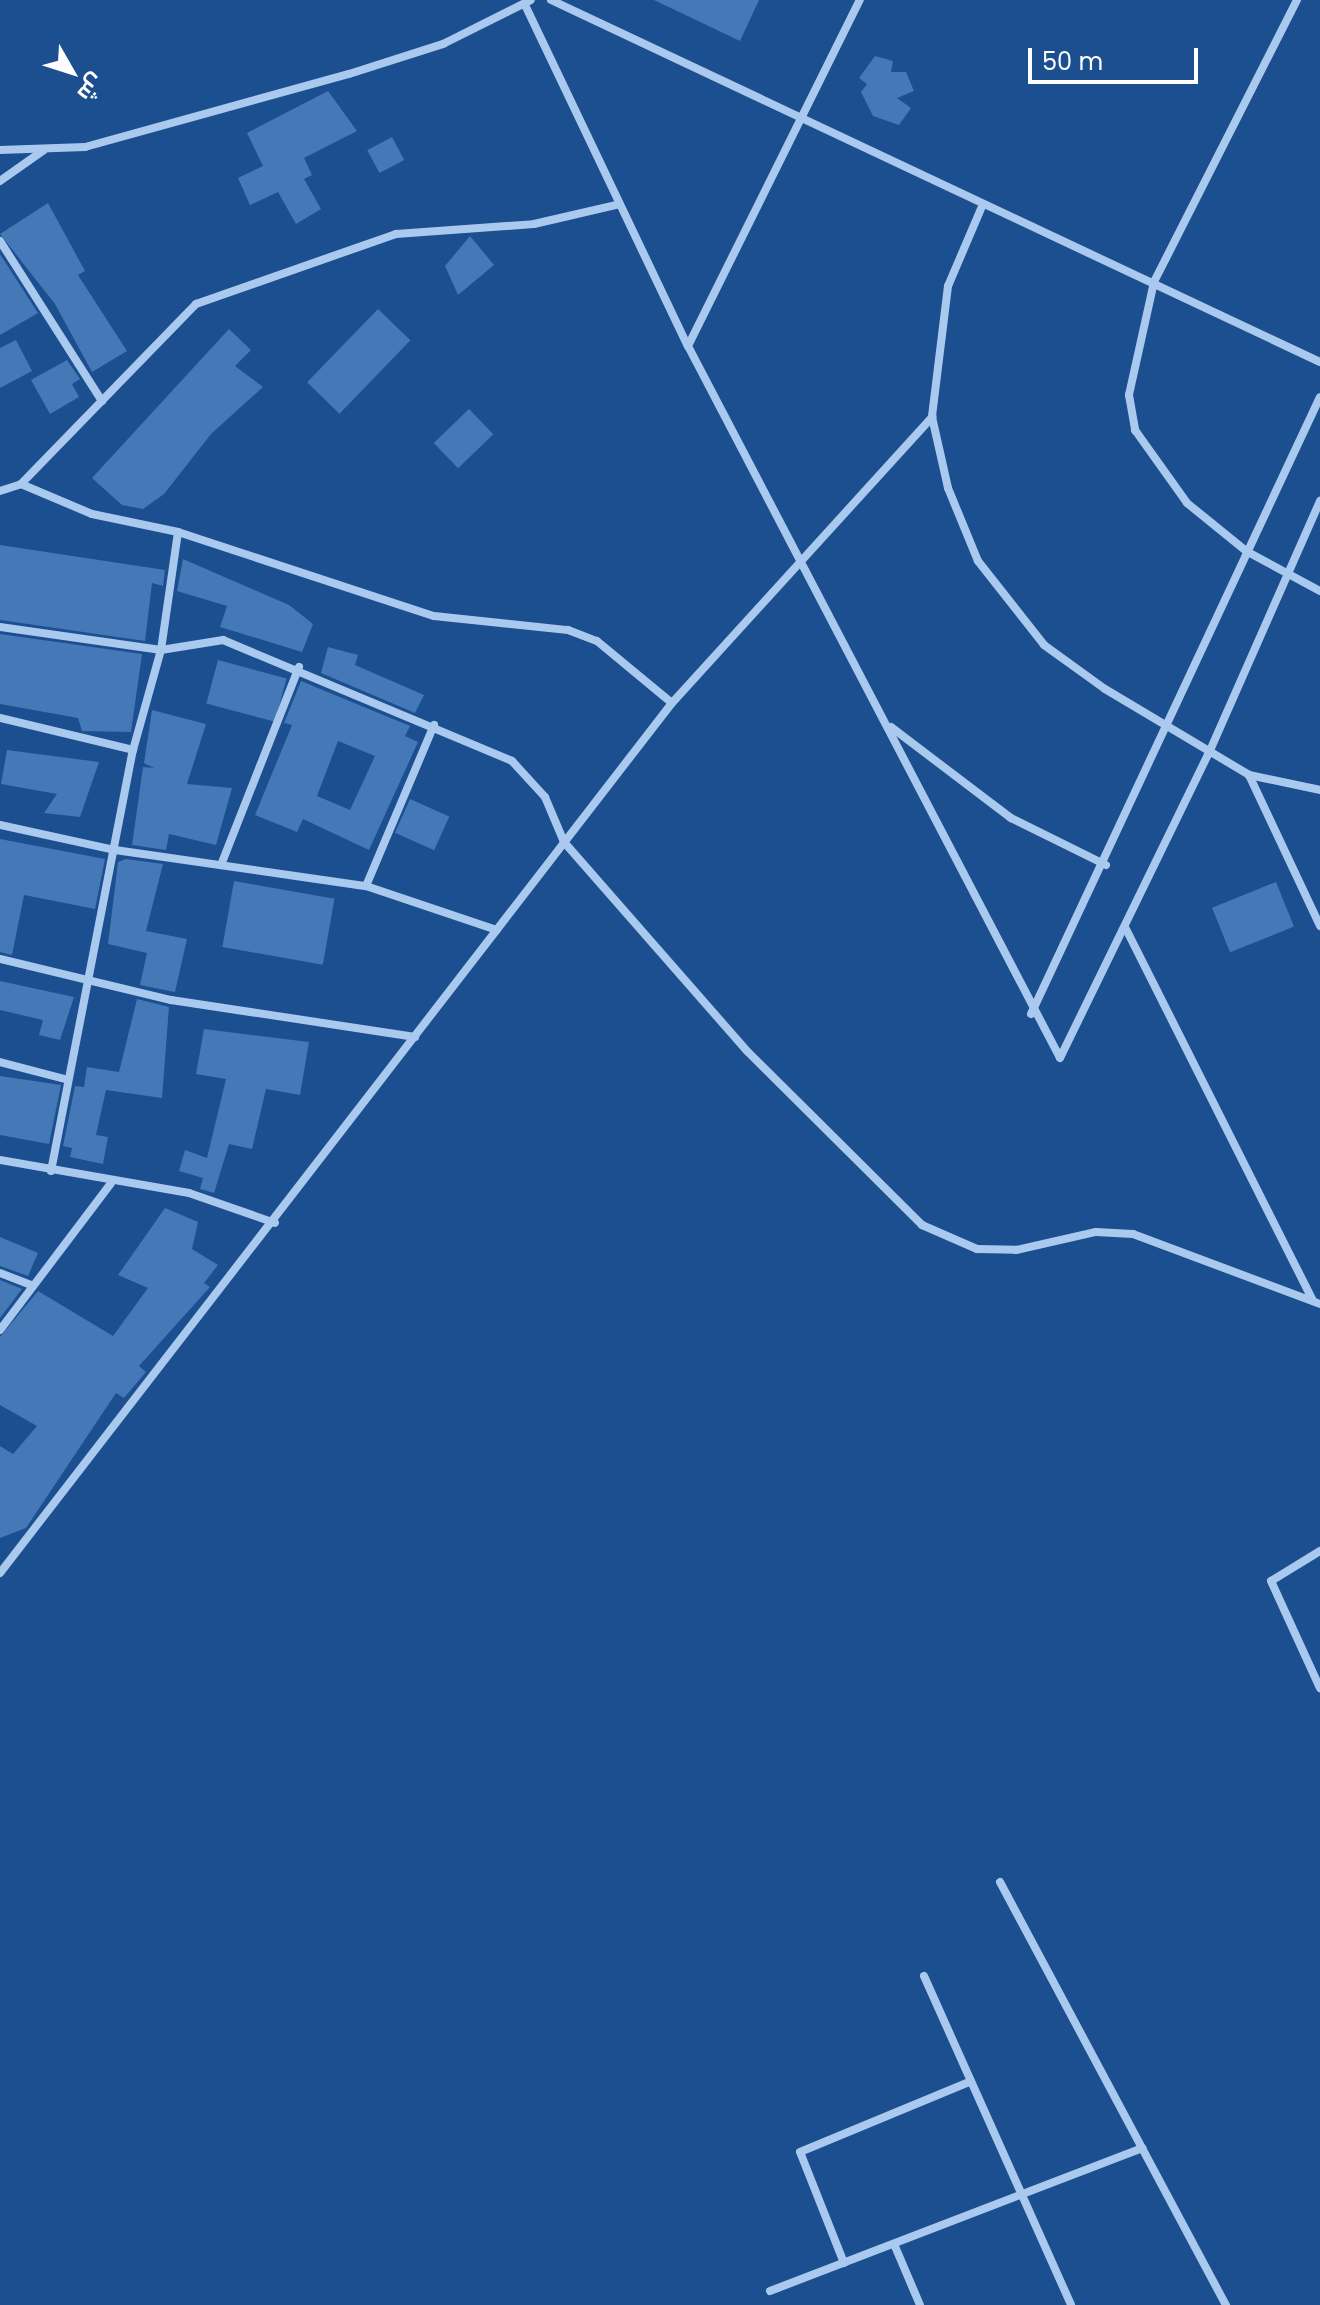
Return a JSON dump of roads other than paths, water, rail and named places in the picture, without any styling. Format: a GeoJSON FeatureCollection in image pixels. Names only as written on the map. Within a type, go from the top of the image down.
{"type":"FeatureCollection","features":[{"type":"Feature","properties":{"kind":"street"},"geometry":{"type":"LineString","coordinates":[[551,0],[804,124],[1154,282],[1320,362]]}},
{"type":"Feature","properties":{"kind":"street"},"geometry":{"type":"LineString","coordinates":[[688,346],[804,124],[860,0]]}},
{"type":"Feature","properties":{"kind":"street"},"geometry":{"type":"LineString","coordinates":[[1297,0],[1154,282],[1129,395],[1135,430],[1187,503],[1246,551],[1284,575],[1320,591]]}},
{"type":"Feature","properties":{"kind":"street"},"geometry":{"type":"LineString","coordinates":[[0,150],[85,147],[349,74],[528,3],[688,346],[800,554],[1031,1014],[1064,1058],[1208,755],[1284,575],[1320,501]]}},
{"type":"Feature","properties":{"kind":"street"},"geometry":{"type":"LineString","coordinates":[[0,181],[44,150]]}},
{"type":"Feature","properties":{"kind":"street"},"geometry":{"type":"LineString","coordinates":[[0,491],[21,484],[196,304],[396,234],[534,224],[620,204]]}},
{"type":"Feature","properties":{"kind":"street"},"geometry":{"type":"LineString","coordinates":[[983,204],[948,286],[932,417],[960,517],[1008,605],[1044,645],[1208,755],[1249,775],[1320,790]]}},
{"type":"Feature","properties":{"kind":"street"},"geometry":{"type":"LineString","coordinates":[[0,241],[102,401]]}},
{"type":"Feature","properties":{"kind":"street"},"geometry":{"type":"LineString","coordinates":[[1031,1014],[1106,865],[1246,551],[1320,397]]}},
{"type":"Feature","properties":{"kind":"street"},"geometry":{"type":"LineString","coordinates":[[0,1573],[275,1223],[672,703],[800,554],[932,417]]}},
{"type":"Feature","properties":{"kind":"street"},"geometry":{"type":"LineString","coordinates":[[21,484],[92,514],[178,532],[434,616],[568,630],[597,641],[672,703]]}},
{"type":"Feature","properties":{"kind":"street"},"geometry":{"type":"LineString","coordinates":[[51,1171],[65,1079],[115,850],[133,750],[161,650],[178,532]]}},
{"type":"Feature","properties":{"kind":"street"},"geometry":{"type":"LineString","coordinates":[[0,627],[161,650],[223,640],[299,667],[512,761],[545,797],[564,842],[747,1051],[922,1225],[977,1249],[1016,1250],[1096,1232],[1133,1234],[1317,1303]]}},
{"type":"Feature","properties":{"kind":"street"},"geometry":{"type":"LineString","coordinates":[[221,865],[299,667]]}},
{"type":"Feature","properties":{"kind":"street"},"geometry":{"type":"LineString","coordinates":[[0,718],[133,750]]}},
{"type":"Feature","properties":{"kind":"street"},"geometry":{"type":"LineString","coordinates":[[887,724],[1011,818],[1106,865]]}},
{"type":"Feature","properties":{"kind":"street"},"geometry":{"type":"LineString","coordinates":[[366,886],[434,725]]}},
{"type":"Feature","properties":{"kind":"street"},"geometry":{"type":"LineString","coordinates":[[1249,775],[1320,926]]}},
{"type":"Feature","properties":{"kind":"street"},"geometry":{"type":"LineString","coordinates":[[0,825],[115,850],[366,886],[497,930]]}},
{"type":"Feature","properties":{"kind":"street"},"geometry":{"type":"LineString","coordinates":[[1126,929],[1317,1303]]}},
{"type":"Feature","properties":{"kind":"street"},"geometry":{"type":"LineString","coordinates":[[0,959],[86,976],[171,1000],[415,1037]]}},
{"type":"Feature","properties":{"kind":"street"},"geometry":{"type":"LineString","coordinates":[[0,1062],[65,1079]]}},
{"type":"Feature","properties":{"kind":"street"},"geometry":{"type":"LineString","coordinates":[[0,1160],[111,1183],[189,1193],[275,1223]]}},
{"type":"Feature","properties":{"kind":"street"},"geometry":{"type":"LineString","coordinates":[[0,1330],[111,1183]]}},
{"type":"Feature","properties":{"kind":"street"},"geometry":{"type":"LineString","coordinates":[[0,1273],[32,1285]]}},
{"type":"Feature","properties":{"kind":"street"},"geometry":{"type":"LineString","coordinates":[[1320,1551],[1271,1581],[1320,1688]]}},
{"type":"Feature","properties":{"kind":"street"},"geometry":{"type":"LineString","coordinates":[[1000,1882],[1226,2305]]}},
{"type":"Feature","properties":{"kind":"street"},"geometry":{"type":"LineString","coordinates":[[924,1976],[1071,2305]]}},
{"type":"Feature","properties":{"kind":"street"},"geometry":{"type":"LineString","coordinates":[[844,2263],[800,2152],[971,2081]]}},
{"type":"Feature","properties":{"kind":"street"},"geometry":{"type":"LineString","coordinates":[[770,2291],[1142,2148]]}},
{"type":"Feature","properties":{"kind":"street"},"geometry":{"type":"LineString","coordinates":[[894,2244],[920,2305]]}}]}
